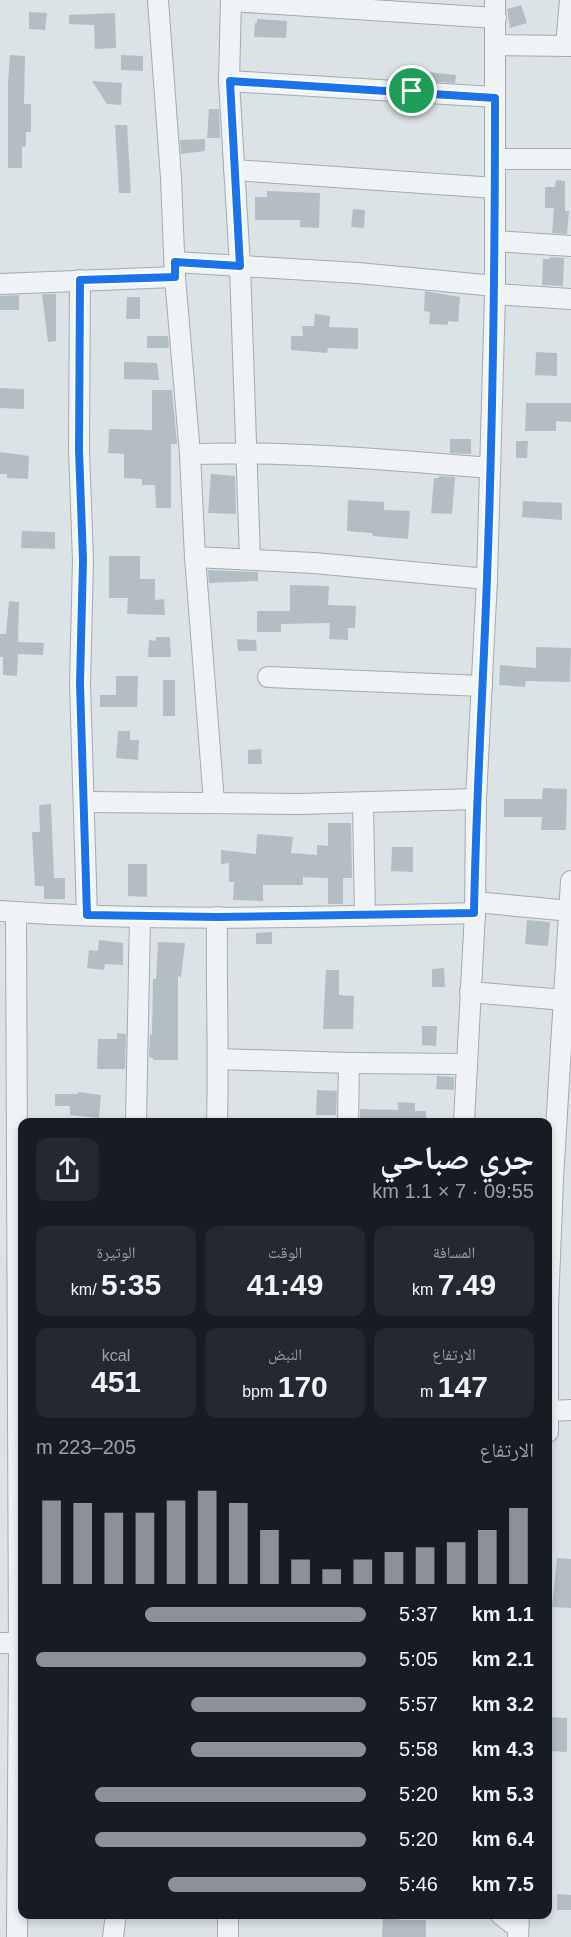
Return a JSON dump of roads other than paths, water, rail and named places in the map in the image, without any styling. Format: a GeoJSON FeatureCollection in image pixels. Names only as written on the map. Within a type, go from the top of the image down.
{"type":"FeatureCollection","features":[{"type":"Feature","properties":{"kind":"street"},"geometry":{"type":"LineString","coordinates":[[158,0],[175,269],[190,454],[195,557],[214,802]]}},
{"type":"Feature","properties":{"kind":"street"},"geometry":{"type":"LineString","coordinates":[[250,559],[240,266],[230,81],[231,0],[495,9],[495,290],[487,579],[476,799],[475,907],[464,1118]]}},
{"type":"Feature","properties":{"kind":"street"},"geometry":{"type":"LineString","coordinates":[[495,45],[569,46],[570,0]]}},
{"type":"Feature","properties":{"kind":"street"},"geometry":{"type":"LineString","coordinates":[[230,81],[495,98]]}},
{"type":"Feature","properties":{"kind":"street"},"geometry":{"type":"LineString","coordinates":[[495,159],[571,159]]}},
{"type":"Feature","properties":{"kind":"street"},"geometry":{"type":"LineString","coordinates":[[234,170],[495,188]]}},
{"type":"Feature","properties":{"kind":"street"},"geometry":{"type":"LineString","coordinates":[[495,241],[571,246]]}},
{"type":"Feature","properties":{"kind":"street"},"geometry":{"type":"LineString","coordinates":[[0,284],[80,280],[175,269],[240,266],[358,273],[571,299]]}},
{"type":"Feature","properties":{"kind":"street"},"geometry":{"type":"LineString","coordinates":[[80,280],[79,450],[83,560],[80,683],[87,915]]}},
{"type":"Feature","properties":{"kind":"street"},"geometry":{"type":"LineString","coordinates":[[190,454],[245,452],[490,468]]}},
{"type":"Feature","properties":{"kind":"street"},"geometry":{"type":"LineString","coordinates":[[195,557],[314,563],[487,579]]}},
{"type":"Feature","properties":{"kind":"street"},"geometry":{"type":"LineString","coordinates":[[268,677],[482,686]]}},
{"type":"Feature","properties":{"kind":"street"},"geometry":{"type":"LineString","coordinates":[[84,802],[363,804],[476,799]]}},
{"type":"Feature","properties":{"kind":"street"},"geometry":{"type":"LineString","coordinates":[[363,804],[365,916]]}},
{"type":"Feature","properties":{"kind":"street"},"geometry":{"type":"LineString","coordinates":[[552,1153],[571,881]]}},
{"type":"Feature","properties":{"kind":"street"},"geometry":{"type":"LineString","coordinates":[[17,1937],[13,1188],[8,911],[140,917],[217,917],[365,916],[475,907],[570,910]]}},
{"type":"Feature","properties":{"kind":"street"},"geometry":{"type":"LineString","coordinates":[[136,1118],[140,917]]}},
{"type":"Feature","properties":{"kind":"street"},"geometry":{"type":"LineString","coordinates":[[217,917],[217,1118]]}},
{"type":"Feature","properties":{"kind":"street"},"geometry":{"type":"LineString","coordinates":[[470,992],[564,1000]]}},
{"type":"Feature","properties":{"kind":"street"},"geometry":{"type":"LineString","coordinates":[[218,1059],[467,1064]]}},
{"type":"Feature","properties":{"kind":"street"},"geometry":{"type":"LineString","coordinates":[[348,1118],[349,1063]]}},
{"type":"Feature","properties":{"kind":"street"},"geometry":{"type":"LineString","coordinates":[[552,1410],[571,1410]]}},
{"type":"Feature","properties":{"kind":"street"},"geometry":{"type":"LineString","coordinates":[[112,1937],[115,1919]]}},
{"type":"Feature","properties":{"kind":"street"},"geometry":{"type":"LineString","coordinates":[[228,1919],[228,1937]]}}]}
